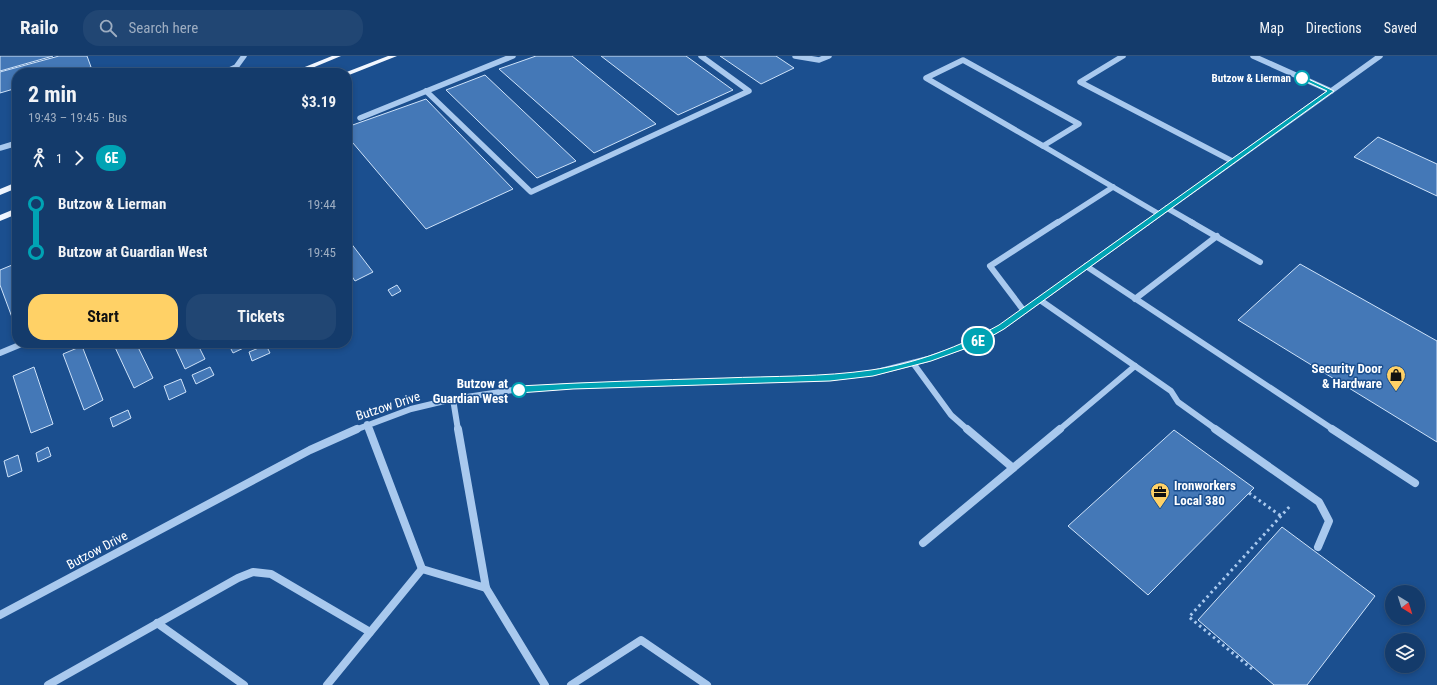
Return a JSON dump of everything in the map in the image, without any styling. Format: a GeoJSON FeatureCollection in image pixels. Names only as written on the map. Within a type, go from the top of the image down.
{"type":"FeatureCollection","features":[{"type":"Feature","properties":{"kind":"main road"},"geometry":{"type":"LineString","coordinates":[[307,68],[338,56]]}},
{"type":"Feature","properties":{"kind":"main road"},"geometry":{"type":"LineString","coordinates":[[352,72],[394,56]]}},
{"type":"Feature","properties":{"kind":"main road"},"geometry":{"type":"LineString","coordinates":[[0,192],[12,187]]}},
{"type":"Feature","properties":{"kind":"main road"},"geometry":{"type":"LineString","coordinates":[[0,218],[12,213]]}},
{"type":"Feature","properties":{"kind":"street"},"geometry":{"type":"LineString","coordinates":[[360,118],[513,56]]}},
{"type":"Feature","properties":{"kind":"street"},"geometry":{"type":"LineString","coordinates":[[426,91],[531,192],[749,91],[700,56]]}},
{"type":"Feature","properties":{"kind":"street"},"geometry":{"type":"LineString","coordinates":[[795,56],[819,60],[829,56]]}},
{"type":"Feature","properties":{"kind":"street"},"geometry":{"type":"LineString","coordinates":[[1123,56],[1080,82],[1232,161]]}},
{"type":"Feature","properties":{"kind":"street"},"geometry":{"type":"LineString","coordinates":[[1253,56],[1331,91]]}},
{"type":"Feature","properties":{"kind":"street","name":"Butzow Drive"},"geometry":{"type":"LineString","coordinates":[[0,615],[303,453],[367,424],[410,409],[453,399],[513,390],[573,386],[830,378],[873,373],[928,359],[976,342],[1002,327],[1380,56]]}},
{"type":"Feature","properties":{"kind":"street"},"geometry":{"type":"LineString","coordinates":[[234,68],[243,58]]}},
{"type":"Feature","properties":{"kind":"street"},"geometry":{"type":"LineString","coordinates":[[1042,146],[1079,124],[963,60],[926,78],[1042,146],[1159,214]]}},
{"type":"Feature","properties":{"kind":"street"},"geometry":{"type":"LineString","coordinates":[[0,148],[12,144]]}},
{"type":"Feature","properties":{"kind":"street"},"geometry":{"type":"LineString","coordinates":[[1024,311],[990,266],[1113,187]]}},
{"type":"Feature","properties":{"kind":"street"},"geometry":{"type":"LineString","coordinates":[[1167,208],[1260,262]]}},
{"type":"Feature","properties":{"kind":"street"},"geometry":{"type":"LineString","coordinates":[[1135,299],[1217,236]]}},
{"type":"Feature","properties":{"kind":"street"},"geometry":{"type":"LineString","coordinates":[[1086,266],[1415,483]]}},
{"type":"Feature","properties":{"kind":"street"},"geometry":{"type":"LineString","coordinates":[[1040,300],[1170,391],[1178,402],[1319,502],[1329,521],[1318,547]]}},
{"type":"Feature","properties":{"kind":"street"},"geometry":{"type":"LineString","coordinates":[[0,353],[12,348]]}},
{"type":"Feature","properties":{"kind":"street"},"geometry":{"type":"LineString","coordinates":[[913,363],[951,415],[1013,468]]}},
{"type":"Feature","properties":{"kind":"street"},"geometry":{"type":"LineString","coordinates":[[923,543],[1135,366]]}},
{"type":"Feature","properties":{"kind":"street"},"geometry":{"type":"LineString","coordinates":[[453,399],[486,588],[544,685]]}},
{"type":"Feature","properties":{"kind":"street"},"geometry":{"type":"LineString","coordinates":[[367,424],[422,569]]}},
{"type":"Feature","properties":{"kind":"street"},"geometry":{"type":"LineString","coordinates":[[422,569],[486,588]]}},
{"type":"Feature","properties":{"kind":"street"},"geometry":{"type":"LineString","coordinates":[[327,685],[422,569]]}},
{"type":"Feature","properties":{"kind":"street"},"geometry":{"type":"LineString","coordinates":[[48,685],[238,578],[253,572],[271,574],[370,632]]}},
{"type":"Feature","properties":{"kind":"street"},"geometry":{"type":"LineString","coordinates":[[157,623],[244,685]]}},
{"type":"Feature","properties":{"kind":"street"},"geometry":{"type":"LineString","coordinates":[[571,685],[641,640],[708,685]]}},
{"type":"Feature","properties":{"kind":"path"},"geometry":{"type":"LineString","coordinates":[[1252,669],[1189,617],[1304,491]]}},
{"type":"Feature","properties":{"kind":"path"},"geometry":{"type":"LineString","coordinates":[[1249,493],[1281,516]]}},
{"type":"Feature","properties":{"kind":"building"},"geometry":{"type":"Polygon","coordinates":[[[0,56],[53,56],[0,71],[0,56]]]}},
{"type":"Feature","properties":{"kind":"building"},"geometry":{"type":"Polygon","coordinates":[[[59,56],[87,56],[91,67],[88,68],[15,68],[59,56]]]}},
{"type":"Feature","properties":{"kind":"building"},"geometry":{"type":"Polygon","coordinates":[[[536,56],[572,56],[656,124],[594,153],[499,69],[536,56]]]}},
{"type":"Feature","properties":{"kind":"building"},"geometry":{"type":"Polygon","coordinates":[[[601,56],[686,56],[733,90],[678,115],[601,56]]]}},
{"type":"Feature","properties":{"kind":"building"},"geometry":{"type":"Polygon","coordinates":[[[720,56],[776,56],[794,68],[761,84],[720,56]]]}},
{"type":"Feature","properties":{"kind":"building"},"geometry":{"type":"Polygon","coordinates":[[[12,69],[12,89],[0,93],[0,72],[12,69]]]}},
{"type":"Feature","properties":{"kind":"building"},"geometry":{"type":"Polygon","coordinates":[[[485,75],[576,161],[537,178],[446,90],[485,75]]]}},
{"type":"Feature","properties":{"kind":"building"},"geometry":{"type":"Polygon","coordinates":[[[426,99],[513,189],[426,229],[352,142],[352,125],[426,99]]]}},
{"type":"Feature","properties":{"kind":"building"},"geometry":{"type":"Polygon","coordinates":[[[1378,137],[1437,164],[1437,196],[1354,157],[1378,137]]]}},
{"type":"Feature","properties":{"kind":"building"},"geometry":{"type":"Polygon","coordinates":[[[352,245],[373,272],[355,281],[352,276],[352,245]]]}},
{"type":"Feature","properties":{"kind":"building","name":"Security Door & Hardware"},"geometry":{"type":"Polygon","coordinates":[[[1300,264],[1437,341],[1437,442],[1238,320],[1300,264]]]}},
{"type":"Feature","properties":{"kind":"building"},"geometry":{"type":"Polygon","coordinates":[[[12,265],[12,317],[0,285],[0,270],[12,265]]]}},
{"type":"Feature","properties":{"kind":"building"},"geometry":{"type":"Polygon","coordinates":[[[397,285],[401,291],[392,296],[388,290],[397,285]]]}},
{"type":"Feature","properties":{"kind":"building"},"geometry":{"type":"Polygon","coordinates":[[[77,348],[83,348],[103,400],[84,410],[63,354],[77,348]]]}},
{"type":"Feature","properties":{"kind":"building"},"geometry":{"type":"Polygon","coordinates":[[[115,348],[138,348],[153,378],[134,388],[115,348]]]}},
{"type":"Feature","properties":{"kind":"building"},"geometry":{"type":"Polygon","coordinates":[[[175,348],[200,348],[205,359],[185,369],[175,348]]]}},
{"type":"Feature","properties":{"kind":"building"},"geometry":{"type":"Polygon","coordinates":[[[230,348],[244,348],[233,353],[230,348]]]}},
{"type":"Feature","properties":{"kind":"building"},"geometry":{"type":"Polygon","coordinates":[[[259,348],[268,348],[270,353],[252,361],[249,352],[259,348]]]}},
{"type":"Feature","properties":{"kind":"building"},"geometry":{"type":"Polygon","coordinates":[[[34,367],[53,424],[31,433],[13,376],[34,367]]]}},
{"type":"Feature","properties":{"kind":"building"},"geometry":{"type":"Polygon","coordinates":[[[210,367],[214,375],[196,384],[192,375],[210,367]]]}},
{"type":"Feature","properties":{"kind":"building"},"geometry":{"type":"Polygon","coordinates":[[[181,379],[186,392],[169,400],[164,386],[181,379]]]}},
{"type":"Feature","properties":{"kind":"building"},"geometry":{"type":"Polygon","coordinates":[[[128,410],[131,418],[113,427],[110,418],[128,410]]]}},
{"type":"Feature","properties":{"kind":"building","name":"Ironworkers Local 380"},"geometry":{"type":"Polygon","coordinates":[[[1174,430],[1254,488],[1148,595],[1068,526],[1174,430]]]}},
{"type":"Feature","properties":{"kind":"building"},"geometry":{"type":"Polygon","coordinates":[[[48,447],[51,456],[38,462],[36,453],[48,447]]]}},
{"type":"Feature","properties":{"kind":"building"},"geometry":{"type":"Polygon","coordinates":[[[18,455],[22,471],[8,477],[4,461],[18,455]]]}},
{"type":"Feature","properties":{"kind":"building"},"geometry":{"type":"Polygon","coordinates":[[[1282,527],[1375,596],[1307,685],[1274,685],[1198,620],[1282,527]]]}},
{"type":"Feature","properties":{"kind":"bus line","name":"6E"},"geometry":{"type":"LineString","coordinates":[[519,390],[573,386],[830,378],[886,370],[928,359],[976,342],[1002,327],[1256,143],[1331,91],[1302,78]]}},
{"type":"Feature","properties":{"kind":"place","name":"Butzow & Lierman"},"geometry":{"type":"Point","coordinates":[1302,78]}},
{"type":"Feature","properties":{"kind":"place","name":"Butzow at Guardian West"},"geometry":{"type":"Point","coordinates":[519,390]}},
{"type":"Feature","properties":{"kind":"place","name":"Security Door & Hardware"},"geometry":{"type":"Point","coordinates":[1396,392]}},
{"type":"Feature","properties":{"kind":"place","name":"Ironworkers Local 380"},"geometry":{"type":"Point","coordinates":[1160,509]}}]}
